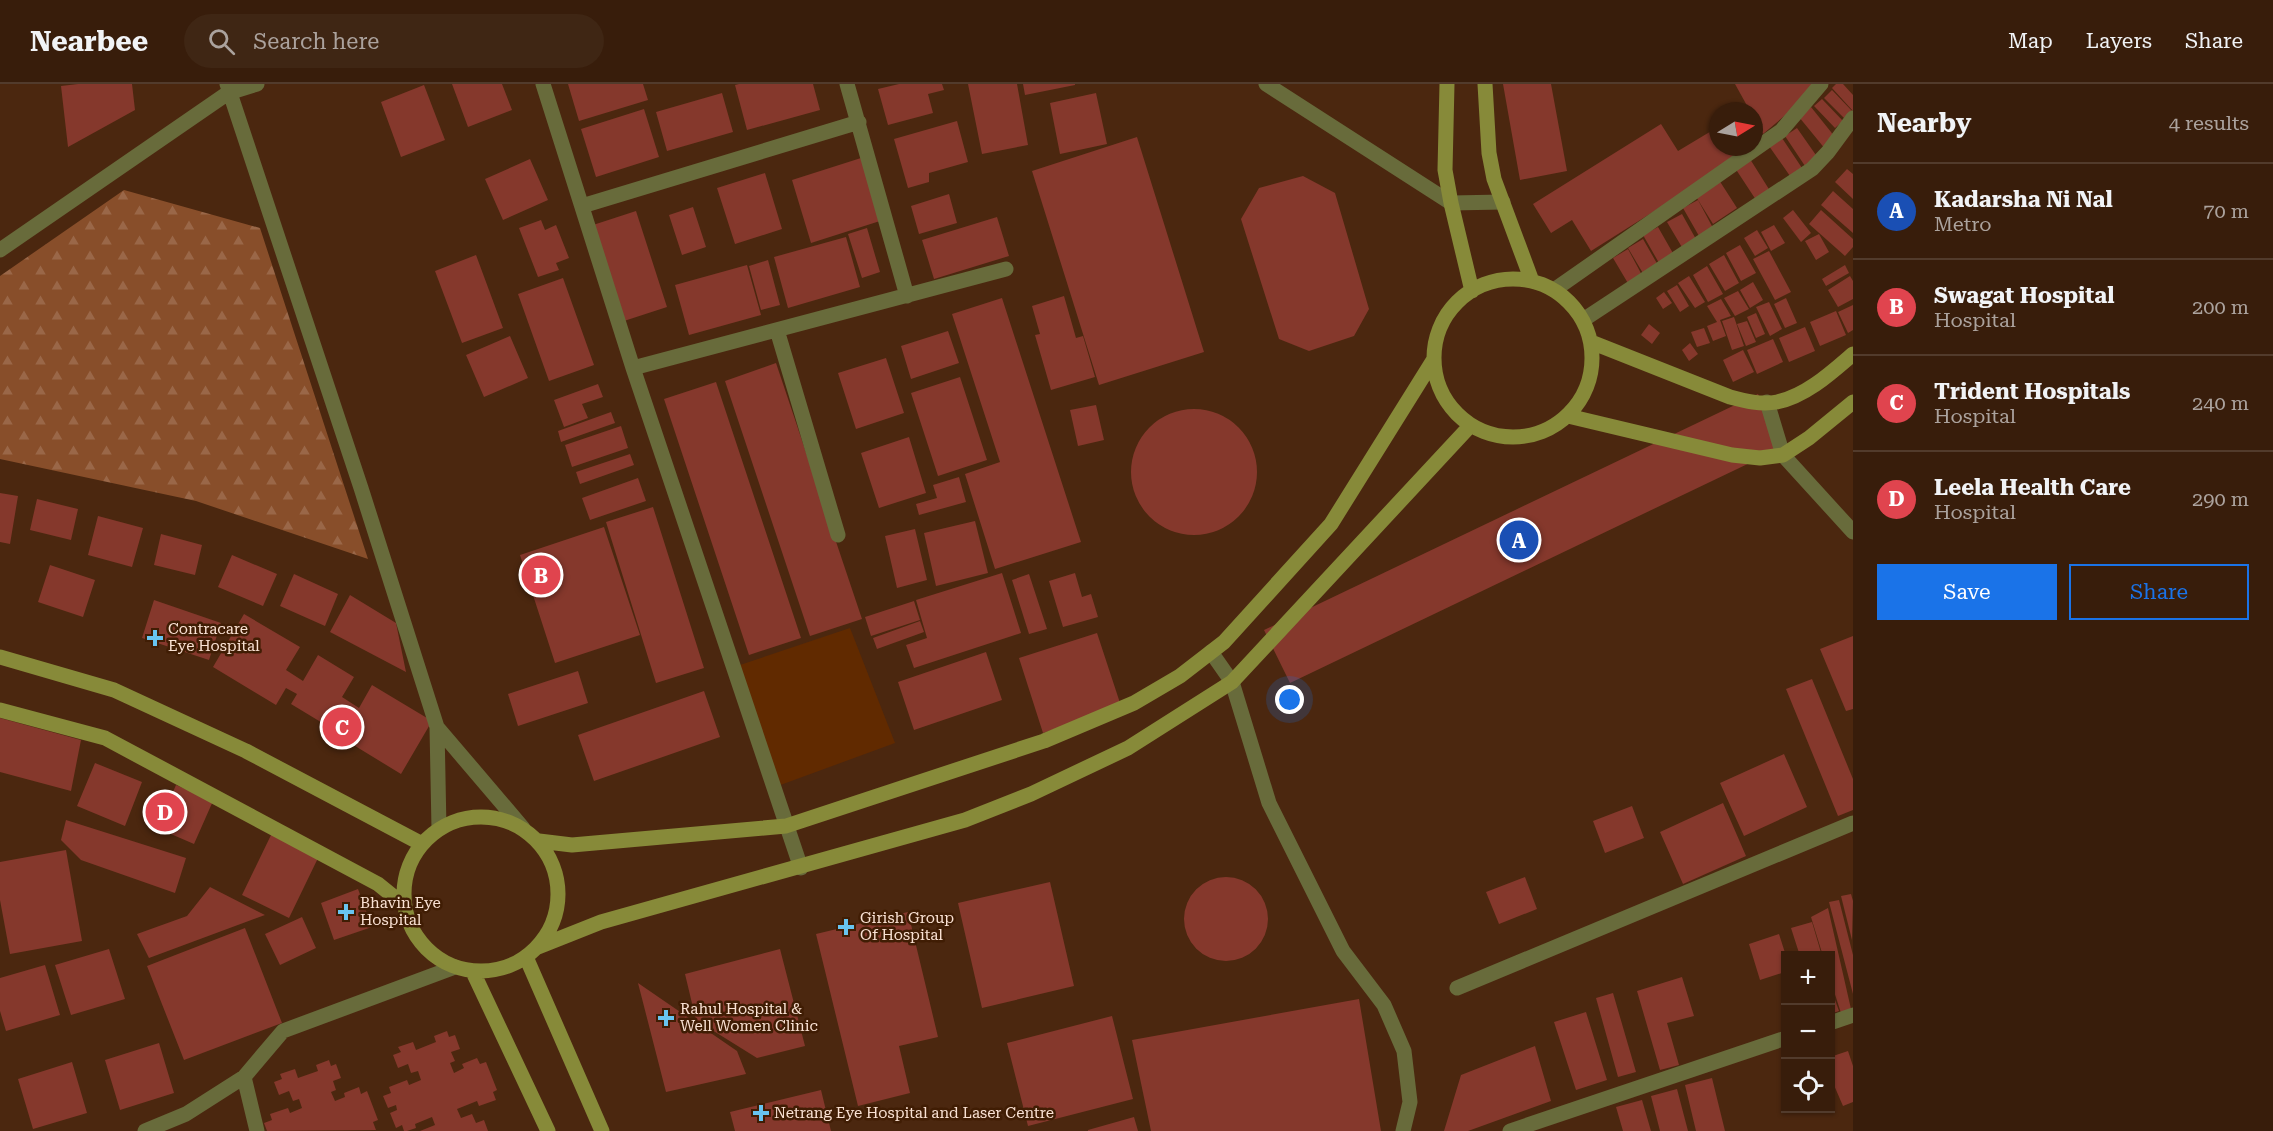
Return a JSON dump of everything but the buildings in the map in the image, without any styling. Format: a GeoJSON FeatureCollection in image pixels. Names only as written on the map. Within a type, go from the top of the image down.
{"type":"FeatureCollection","features":[{"type":"Feature","properties":{"kind":"street"},"geometry":{"type":"LineString","coordinates":[[0,250],[228,88],[257,84]]}},
{"type":"Feature","properties":{"kind":"street"},"geometry":{"type":"LineString","coordinates":[[543,84],[633,368],[801,868]]}},
{"type":"Feature","properties":{"kind":"street"},"geometry":{"type":"LineString","coordinates":[[847,84],[907,296]]}},
{"type":"Feature","properties":{"kind":"street"},"geometry":{"type":"LineString","coordinates":[[1266,84],[1451,203],[1503,202]]}},
{"type":"Feature","properties":{"kind":"street"},"geometry":{"type":"LineString","coordinates":[[1448,84],[1445,170],[1472,291]]}},
{"type":"Feature","properties":{"kind":"street"},"geometry":{"type":"LineString","coordinates":[[1485,84],[1494,179],[1532,281]]}},
{"type":"Feature","properties":{"kind":"street"},"geometry":{"type":"LineString","coordinates":[[1554,290],[1781,131],[1821,84]]}},
{"type":"Feature","properties":{"kind":"street"},"geometry":{"type":"LineString","coordinates":[[228,88],[362,488],[437,727],[439,829]]}},
{"type":"Feature","properties":{"kind":"street"},"geometry":{"type":"LineString","coordinates":[[1583,320],[1812,169],[1828,152],[1853,118]]}},
{"type":"Feature","properties":{"kind":"street"},"geometry":{"type":"LineString","coordinates":[[582,206],[859,122]]}},
{"type":"Feature","properties":{"kind":"street"},"geometry":{"type":"LineString","coordinates":[[633,368],[1006,269]]}},
{"type":"Feature","properties":{"kind":"street"},"geometry":{"type":"LineString","coordinates":[[1511,279],[1532,281],[1561,295],[1583,320],[1591,342],[1592,363],[1589,382],[1581,400],[1568,416],[1546,431],[1521,438],[1495,436],[1470,426],[1451,408],[1438,385],[1434,359],[1436,339],[1444,320],[1456,304],[1472,291],[1490,282],[1511,279]]}},
{"type":"Feature","properties":{"kind":"street"},"geometry":{"type":"LineString","coordinates":[[777,330],[838,535]]}},
{"type":"Feature","properties":{"kind":"street"},"geometry":{"type":"LineString","coordinates":[[1591,342],[1730,397],[1754,403],[1777,402],[1805,391],[1853,354]]}},
{"type":"Feature","properties":{"kind":"street"},"geometry":{"type":"LineString","coordinates":[[539,842],[572,845],[786,826],[1044,741],[1134,703],[1180,676],[1224,642],[1331,524],[1434,359]]}},
{"type":"Feature","properties":{"kind":"street"},"geometry":{"type":"LineString","coordinates":[[1767,402],[1783,455],[1853,532]]}},
{"type":"Feature","properties":{"kind":"street"},"geometry":{"type":"LineString","coordinates":[[1568,416],[1732,455],[1760,458],[1783,455],[1809,438],[1853,402]]}},
{"type":"Feature","properties":{"kind":"street"},"geometry":{"type":"LineString","coordinates":[[532,952],[601,922],[801,868],[965,820],[1031,794],[1128,748],[1232,682],[1470,426]]}},
{"type":"Feature","properties":{"kind":"street"},"geometry":{"type":"LineString","coordinates":[[1212,652],[1232,682],[1269,803],[1343,951],[1384,1005],[1404,1051],[1410,1102],[1403,1131]]}},
{"type":"Feature","properties":{"kind":"street"},"geometry":{"type":"LineString","coordinates":[[0,657],[114,690],[246,751],[422,844]]}},
{"type":"Feature","properties":{"kind":"street"},"geometry":{"type":"LineString","coordinates":[[0,710],[105,738],[378,884],[404,904]]}},
{"type":"Feature","properties":{"kind":"street"},"geometry":{"type":"LineString","coordinates":[[437,727],[523,828],[539,842],[550,858],[557,875],[559,894],[556,914],[549,932],[532,952],[519,962],[497,971],[473,972],[436,958],[421,943],[410,925],[404,904],[405,883],[410,862],[422,844],[439,829],[459,819],[481,816],[502,819],[523,828]]}},
{"type":"Feature","properties":{"kind":"street"},"geometry":{"type":"LineString","coordinates":[[1457,988],[1853,823]]}},
{"type":"Feature","properties":{"kind":"street"},"geometry":{"type":"LineString","coordinates":[[532,952],[602,1131]]}},
{"type":"Feature","properties":{"kind":"street"},"geometry":{"type":"LineString","coordinates":[[145,1131],[186,1114],[244,1077],[283,1031],[455,967]]}},
{"type":"Feature","properties":{"kind":"street"},"geometry":{"type":"LineString","coordinates":[[473,972],[548,1131]]}},
{"type":"Feature","properties":{"kind":"street"},"geometry":{"type":"LineString","coordinates":[[1835,1021],[1853,1016]]}},
{"type":"Feature","properties":{"kind":"street"},"geometry":{"type":"LineString","coordinates":[[1510,1131],[1781,1039]]}},
{"type":"Feature","properties":{"kind":"street"},"geometry":{"type":"LineString","coordinates":[[244,1077],[257,1131]]}},
{"type":"Feature","properties":{"kind":"shaded area"},"geometry":{"type":"Polygon","coordinates":[[[850,628],[895,743],[775,787],[737,666],[850,628]]]}},
{"type":"Feature","properties":{"kind":"green space"},"geometry":{"type":"Polygon","coordinates":[[[124,190],[260,228],[368,559],[196,501],[0,459],[0,276],[124,190]]]}},
{"type":"Feature","properties":{"kind":"place","name":"Kadarsha Ni Nal"},"geometry":{"type":"Point","coordinates":[1519,540]}},
{"type":"Feature","properties":{"kind":"place","name":"Swagat Hospital"},"geometry":{"type":"Point","coordinates":[541,575]}},
{"type":"Feature","properties":{"kind":"place","name":"Contracare Eye Hospital"},"geometry":{"type":"Point","coordinates":[155,638]}},
{"type":"Feature","properties":{"kind":"place","name":"Trident Hospitals"},"geometry":{"type":"Point","coordinates":[342,727]}},
{"type":"Feature","properties":{"kind":"place","name":"Leela Health Care"},"geometry":{"type":"Point","coordinates":[165,812]}},
{"type":"Feature","properties":{"kind":"place","name":"Bhavin Eye Hospital"},"geometry":{"type":"Point","coordinates":[346,912]}},
{"type":"Feature","properties":{"kind":"place","name":"Girish Group Of Hospital"},"geometry":{"type":"Point","coordinates":[846,927]}},
{"type":"Feature","properties":{"kind":"place","name":"Rahul Hospital & Well Women Clinic"},"geometry":{"type":"Point","coordinates":[666,1018]}},
{"type":"Feature","properties":{"kind":"place","name":"Netrang Eye Hospital and Laser Centre"},"geometry":{"type":"Point","coordinates":[761,1113]}}]}
